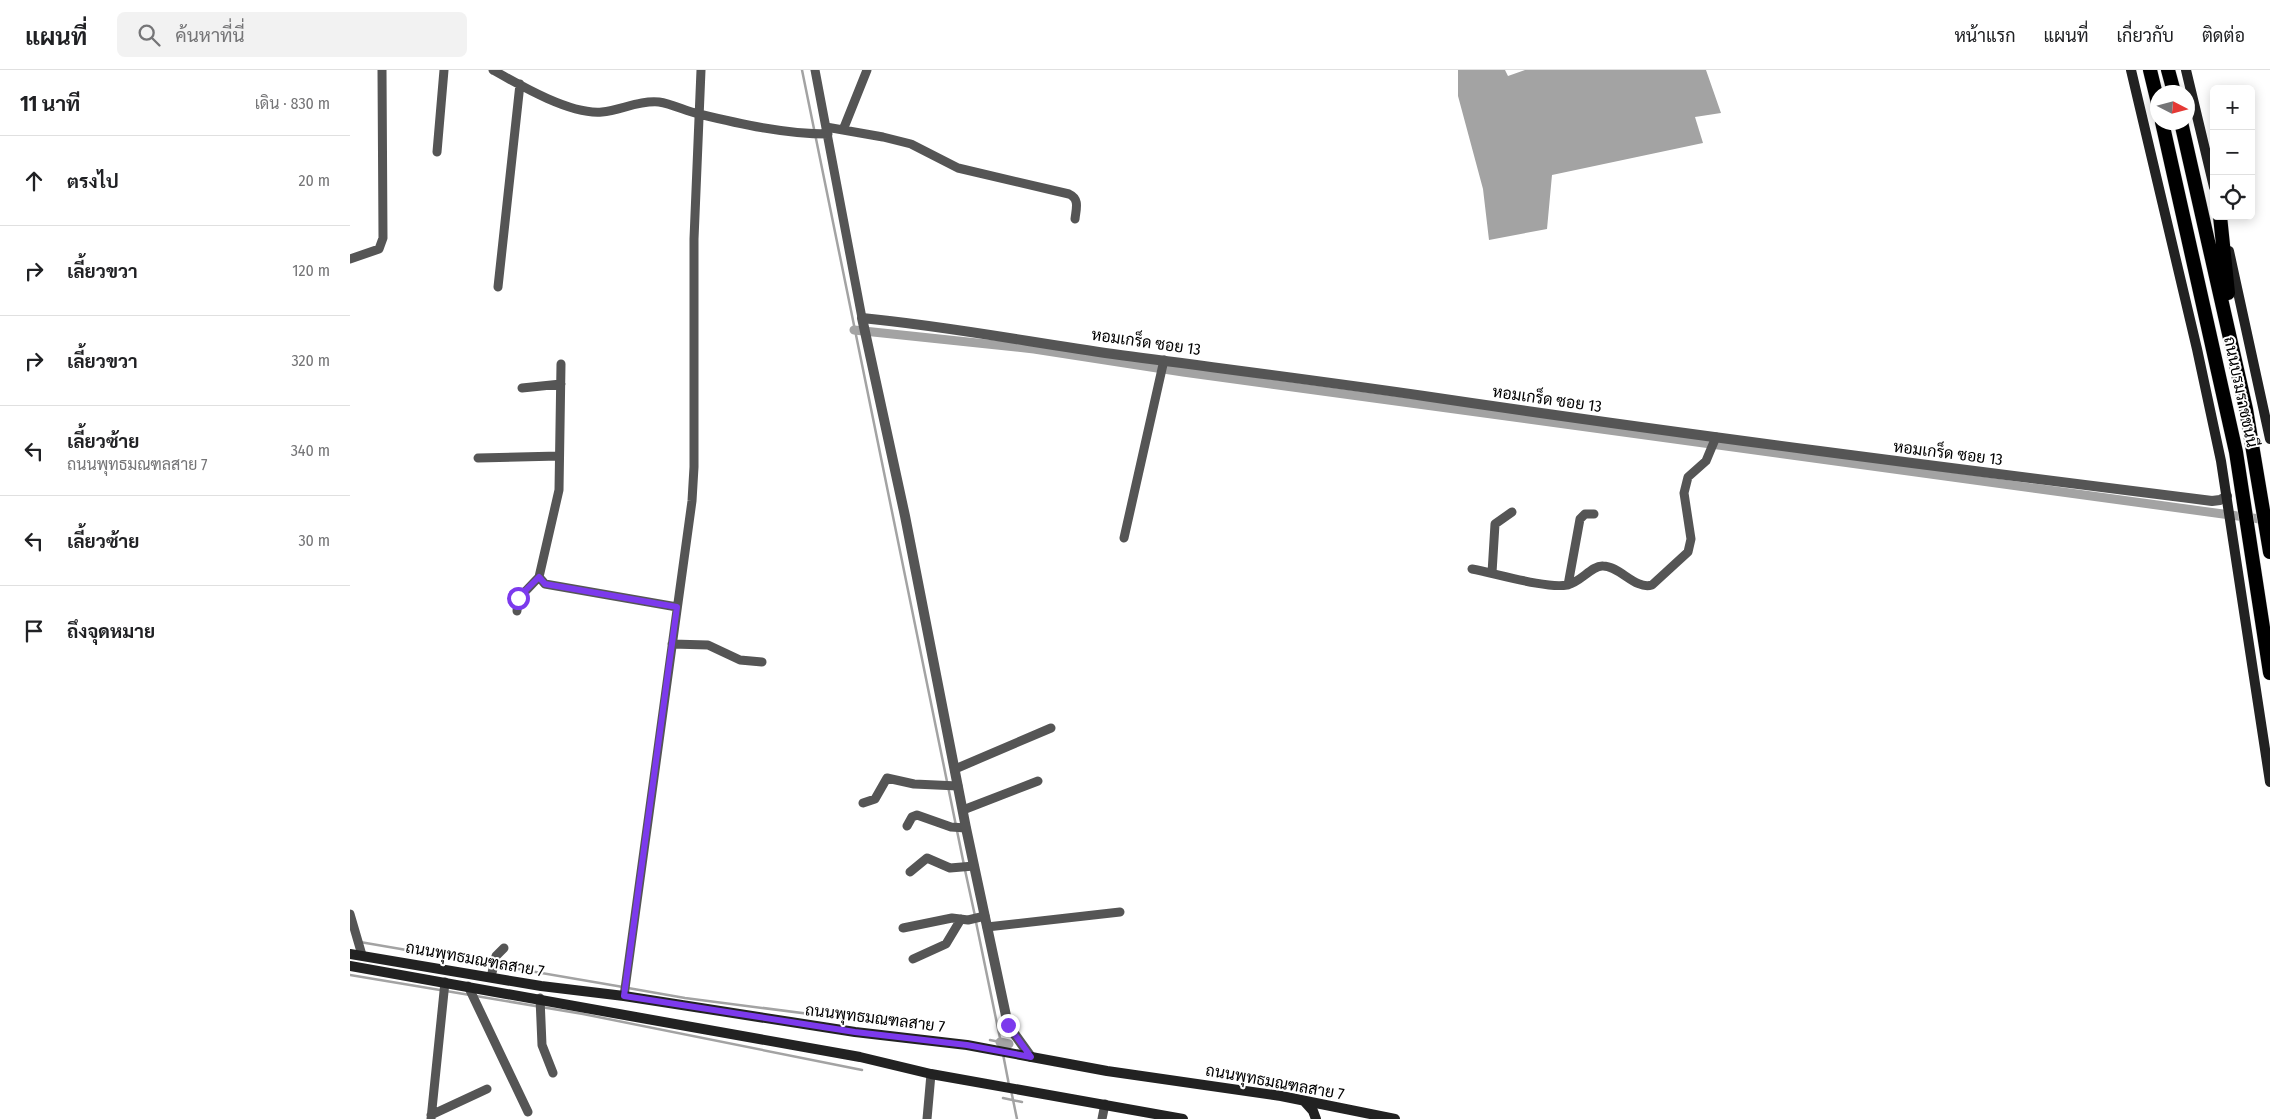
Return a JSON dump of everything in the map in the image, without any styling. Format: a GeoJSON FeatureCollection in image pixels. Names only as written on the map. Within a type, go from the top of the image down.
{"type":"FeatureCollection","features":[{"type":"Feature","properties":{"kind":"highway"},"geometry":{"type":"LineString","coordinates":[[2150,70],[2154,85]]}},
{"type":"Feature","properties":{"kind":"highway"},"geometry":{"type":"LineString","coordinates":[[2168,70],[2172,85]]}},
{"type":"Feature","properties":{"kind":"highway","name":"ถนนบรมราชชนนี"},"geometry":{"type":"LineString","coordinates":[[2164,130],[2226,398],[2249,526],[2270,673]]}},
{"type":"Feature","properties":{"kind":"highway","name":"ถนนบรมราชชนนี"},"geometry":{"type":"LineString","coordinates":[[2183,130],[2236,359],[2270,552]]}},
{"type":"Feature","properties":{"kind":"highway"},"geometry":{"type":"LineString","coordinates":[[2220,220],[2236,359]]}},
{"type":"Feature","properties":{"kind":"main road"},"geometry":{"type":"LineString","coordinates":[[2131,70],[2198,349],[2227,496],[2270,782]]}},
{"type":"Feature","properties":{"kind":"main road"},"geometry":{"type":"LineString","coordinates":[[2186,70],[2211,175]]}},
{"type":"Feature","properties":{"kind":"main road"},"geometry":{"type":"LineString","coordinates":[[2221,220],[2256,369],[2270,440]]}},
{"type":"Feature","properties":{"kind":"main road","name":"ถนนพุทธมณฑลสาย 7"},"geometry":{"type":"LineString","coordinates":[[350,954],[360,946],[492,973],[541,986],[625,991],[855,1032],[991,1049],[1303,1101],[1395,1119]]}},
{"type":"Feature","properties":{"kind":"main road","name":"ถนนพุทธมณฑลสาย 7"},"geometry":{"type":"LineString","coordinates":[[350,966],[445,983],[470,992],[540,1000],[860,1057],[931,1074],[1184,1119]]}},
{"type":"Feature","properties":{"kind":"main road"},"geometry":{"type":"LineString","coordinates":[[1303,1101],[1314,1111],[1316,1119]]}},
{"type":"Feature","properties":{"kind":"main road"},"geometry":{"type":"LineString","coordinates":[[1343,1119],[1352,1111]]}},
{"type":"Feature","properties":{"kind":"street"},"geometry":{"type":"LineString","coordinates":[[350,259],[379,249],[384,238],[382,70]]}},
{"type":"Feature","properties":{"kind":"street"},"geometry":{"type":"LineString","coordinates":[[436,152],[444,70]]}},
{"type":"Feature","properties":{"kind":"street"},"geometry":{"type":"LineString","coordinates":[[493,70],[571,108],[591,113],[605,112],[648,102],[660,102],[698,114],[806,134],[843,130],[884,137],[911,144],[958,168],[1074,196],[1077,202],[1075,219]]}},
{"type":"Feature","properties":{"kind":"street"},"geometry":{"type":"LineString","coordinates":[[625,991],[692,501],[694,467],[694,239],[700,70]]}},
{"type":"Feature","properties":{"kind":"street"},"geometry":{"type":"LineString","coordinates":[[815,70],[824,132],[905,516],[955,768],[956,786],[963,810],[959,827],[972,867],[1008,1025],[1025,1046],[1031,1057]]}},
{"type":"Feature","properties":{"kind":"street"},"geometry":{"type":"LineString","coordinates":[[843,130],[867,70]]}},
{"type":"Feature","properties":{"kind":"street"},"geometry":{"type":"LineString","coordinates":[[498,287],[520,84]]}},
{"type":"Feature","properties":{"kind":"street","name":"หอมเกร็ด ซอย 13"},"geometry":{"type":"LineString","coordinates":[[864,327],[1043,342],[1163,366],[1306,378],[1714,442],[2212,501],[2220,500],[2227,496]]}},
{"type":"Feature","properties":{"kind":"street"},"geometry":{"type":"LineString","coordinates":[[517,611],[518,598],[539,577],[558,490],[561,364]]}},
{"type":"Feature","properties":{"kind":"street"},"geometry":{"type":"LineString","coordinates":[[1124,538],[1163,366]]}},
{"type":"Feature","properties":{"kind":"street"},"geometry":{"type":"LineString","coordinates":[[522,388],[561,384]]}},
{"type":"Feature","properties":{"kind":"street"},"geometry":{"type":"LineString","coordinates":[[1472,569],[1544,584],[1568,585],[1581,579],[1600,565],[1606,566],[1640,584],[1649,586],[1686,556],[1691,546],[1684,493],[1688,477],[1706,461],[1714,442]]}},
{"type":"Feature","properties":{"kind":"street"},"geometry":{"type":"LineString","coordinates":[[478,458],[559,456]]}},
{"type":"Feature","properties":{"kind":"street"},"geometry":{"type":"LineString","coordinates":[[1492,572],[1495,524],[1512,512]]}},
{"type":"Feature","properties":{"kind":"street"},"geometry":{"type":"LineString","coordinates":[[1568,585],[1580,519],[1585,514],[1594,514]]}},
{"type":"Feature","properties":{"kind":"street"},"geometry":{"type":"LineString","coordinates":[[539,577],[545,584],[677,607]]}},
{"type":"Feature","properties":{"kind":"street"},"geometry":{"type":"LineString","coordinates":[[672,644],[708,645],[740,660],[762,662]]}},
{"type":"Feature","properties":{"kind":"street"},"geometry":{"type":"LineString","coordinates":[[955,768],[1051,728]]}},
{"type":"Feature","properties":{"kind":"street"},"geometry":{"type":"LineString","coordinates":[[863,803],[875,799],[887,778],[956,786]]}},
{"type":"Feature","properties":{"kind":"street"},"geometry":{"type":"LineString","coordinates":[[963,810],[1038,781]]}},
{"type":"Feature","properties":{"kind":"street"},"geometry":{"type":"LineString","coordinates":[[907,826],[912,817],[917,815],[959,827]]}},
{"type":"Feature","properties":{"kind":"street"},"geometry":{"type":"LineString","coordinates":[[910,872],[928,858],[950,868],[972,867]]}},
{"type":"Feature","properties":{"kind":"street"},"geometry":{"type":"LineString","coordinates":[[903,928],[952,918],[984,920],[1120,912]]}},
{"type":"Feature","properties":{"kind":"street"},"geometry":{"type":"LineString","coordinates":[[350,914],[360,946]]}},
{"type":"Feature","properties":{"kind":"street"},"geometry":{"type":"LineString","coordinates":[[914,960],[946,944],[964,919]]}},
{"type":"Feature","properties":{"kind":"street"},"geometry":{"type":"LineString","coordinates":[[492,973],[496,956],[504,948]]}},
{"type":"Feature","properties":{"kind":"street"},"geometry":{"type":"LineString","coordinates":[[431,1117],[445,983]]}},
{"type":"Feature","properties":{"kind":"street"},"geometry":{"type":"LineString","coordinates":[[470,992],[528,1112]]}},
{"type":"Feature","properties":{"kind":"street"},"geometry":{"type":"LineString","coordinates":[[540,1000],[542,1045],[553,1073]]}},
{"type":"Feature","properties":{"kind":"street"},"geometry":{"type":"LineString","coordinates":[[927,1119],[931,1074]]}},
{"type":"Feature","properties":{"kind":"street"},"geometry":{"type":"LineString","coordinates":[[431,1117],[488,1089]]}},
{"type":"Feature","properties":{"kind":"street"},"geometry":{"type":"LineString","coordinates":[[1102,1119],[1105,1104]]}},
{"type":"Feature","properties":{"kind":"shaded area"},"geometry":{"type":"Polygon","coordinates":[[[1458,70],[1505,70],[1508,76],[1525,70],[1706,70],[1721,113],[1695,117],[1703,143],[1552,175],[1547,229],[1489,240],[1483,189],[1458,96],[1458,70]]]}},
{"type":"Feature","properties":{"kind":"waterway"},"geometry":{"type":"LineString","coordinates":[[802,70],[964,865]]}},
{"type":"Feature","properties":{"kind":"waterway"},"geometry":{"type":"LineString","coordinates":[[854,330],[1034,349],[1183,372],[2267,520]]}},
{"type":"Feature","properties":{"kind":"waterway"},"geometry":{"type":"LineString","coordinates":[[965,870],[975,916]]}},
{"type":"Feature","properties":{"kind":"waterway"},"geometry":{"type":"LineString","coordinates":[[976,922],[1002,1048]]}},
{"type":"Feature","properties":{"kind":"waterway"},"geometry":{"type":"LineString","coordinates":[[360,942],[623,987]]}},
{"type":"Feature","properties":{"kind":"waterway"},"geometry":{"type":"LineString","coordinates":[[350,975],[470,995]]}},
{"type":"Feature","properties":{"kind":"waterway"},"geometry":{"type":"LineString","coordinates":[[628,988],[685,998],[872,1022]]}},
{"type":"Feature","properties":{"kind":"waterway"},"geometry":{"type":"LineString","coordinates":[[476,996],[583,1014],[862,1070]]}},
{"type":"Feature","properties":{"kind":"waterway"},"geometry":{"type":"LineString","coordinates":[[990,1040],[1000,1042]]}},
{"type":"Feature","properties":{"kind":"waterway"},"geometry":{"type":"LineString","coordinates":[[1000,1042],[1009,1044]]}},
{"type":"Feature","properties":{"kind":"waterway"},"geometry":{"type":"LineString","coordinates":[[1003,1054],[1009,1085]]}},
{"type":"Feature","properties":{"kind":"waterway"},"geometry":{"type":"LineString","coordinates":[[1011,1090],[1017,1119]]}},
{"type":"Feature","properties":{"kind":"waterway"},"geometry":{"type":"LineString","coordinates":[[1003,1098],[1022,1102]]}},
{"type":"Feature","properties":{"kind":"route"},"geometry":{"type":"LineString","coordinates":[[518,598],[539,577],[545,584],[677,607],[624,996],[855,1032],[967,1045],[1031,1057],[1025,1046],[1008,1025]]}}]}
